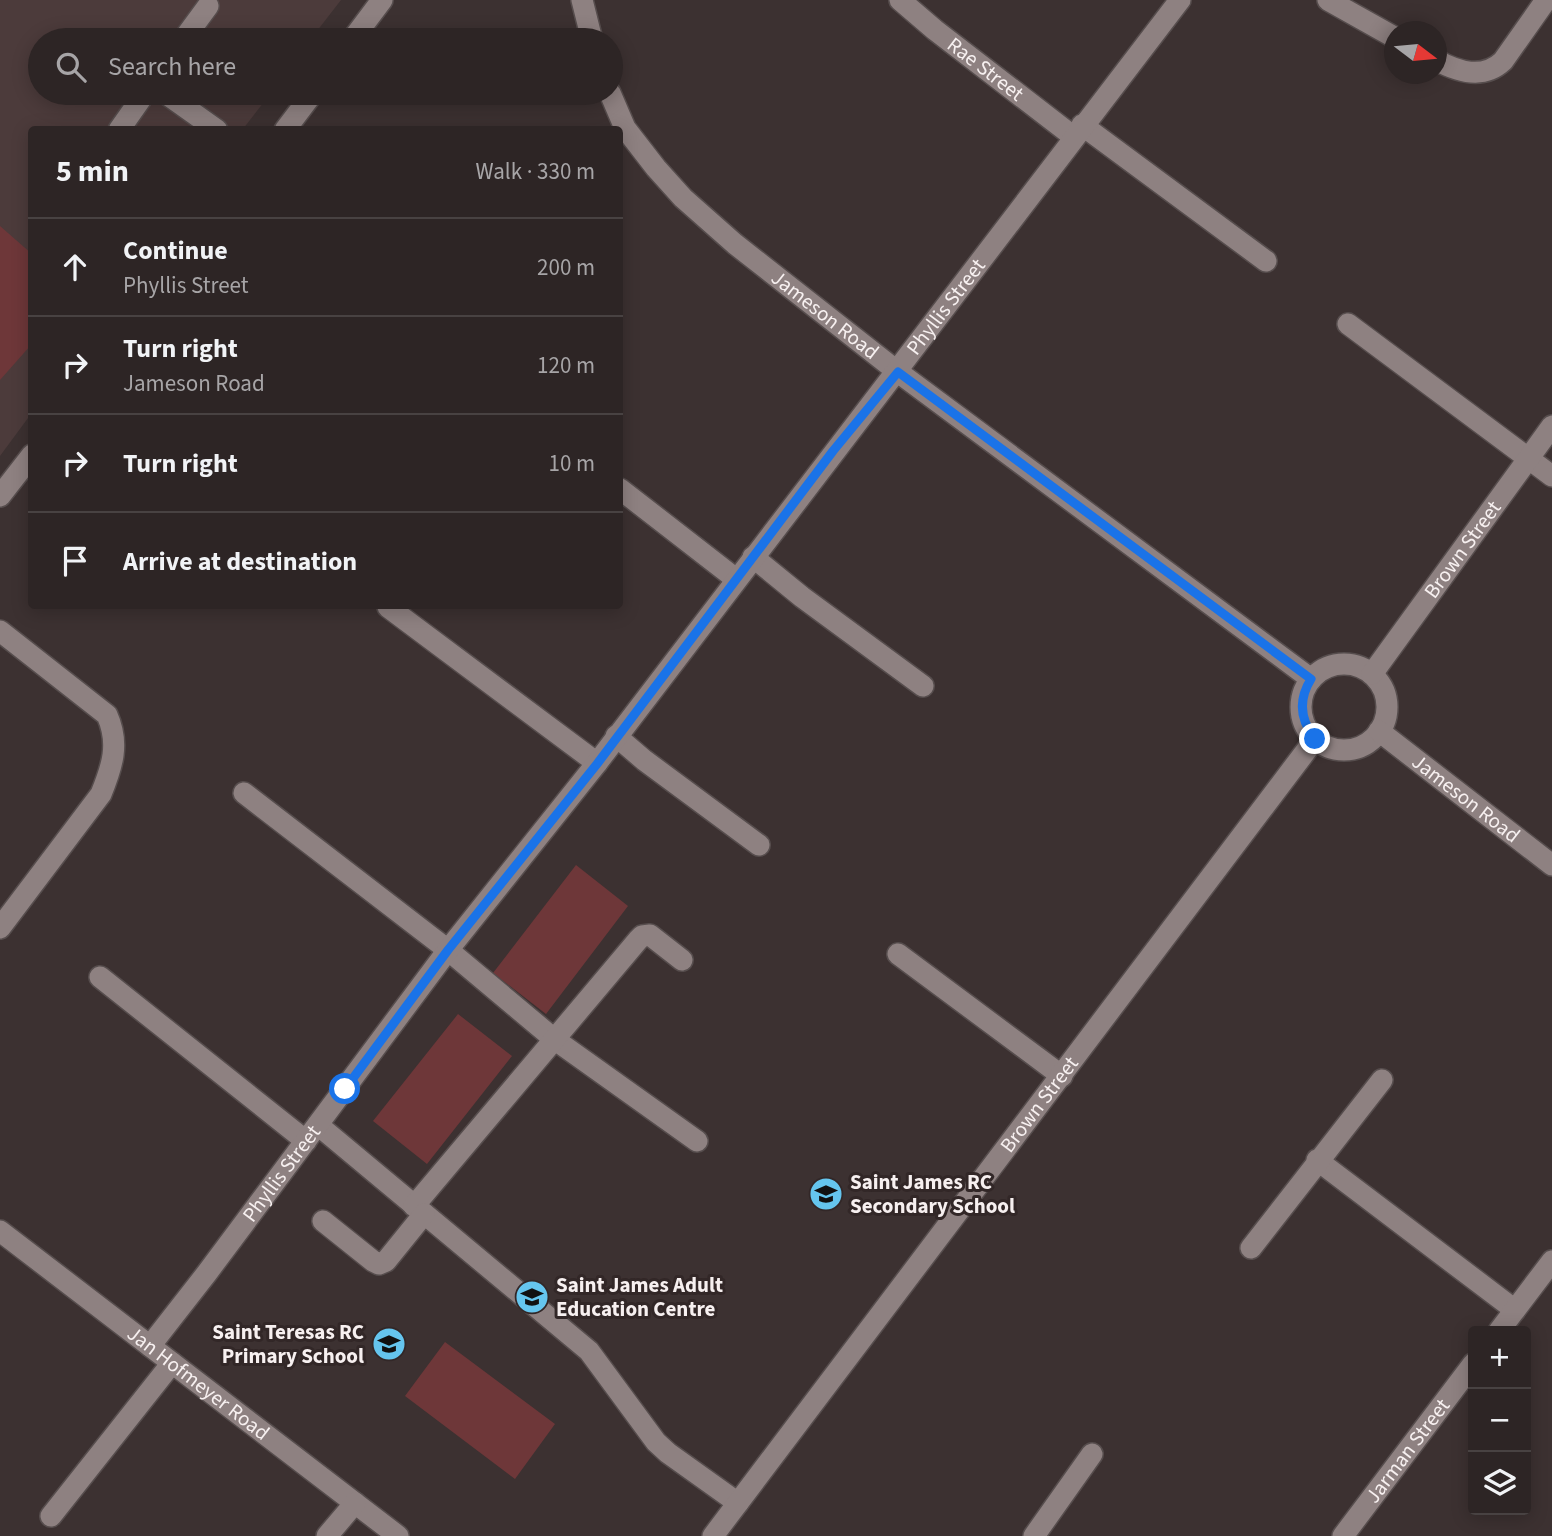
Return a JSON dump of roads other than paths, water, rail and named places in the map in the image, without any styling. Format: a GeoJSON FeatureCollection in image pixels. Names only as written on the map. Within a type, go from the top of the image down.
{"type":"FeatureCollection","features":[{"type":"Feature","properties":{"kind":"street"},"geometry":{"type":"LineString","coordinates":[[361,28],[382,0]]}},
{"type":"Feature","properties":{"kind":"street"},"geometry":{"type":"LineString","coordinates":[[582,0],[589,28]]}},
{"type":"Feature","properties":{"kind":"street","name":"Rae Street"},"geometry":{"type":"LineString","coordinates":[[900,0],[935,30],[1266,261]]}},
{"type":"Feature","properties":{"kind":"street","name":"Phyllis Street"},"geometry":{"type":"LineString","coordinates":[[150,1346],[448,950],[597,764],[833,451],[898,372],[1078,131],[1180,0]]}},
{"type":"Feature","properties":{"kind":"street"},"geometry":{"type":"LineString","coordinates":[[1328,0],[1384,31]]}},
{"type":"Feature","properties":{"kind":"street"},"geometry":{"type":"LineString","coordinates":[[1447,64],[1470,73],[1496,68],[1546,0]]}},
{"type":"Feature","properties":{"kind":"street"},"geometry":{"type":"LineString","coordinates":[[192,28],[208,6]]}},
{"type":"Feature","properties":{"kind":"street"},"geometry":{"type":"LineString","coordinates":[[122,126],[137,105]]}},
{"type":"Feature","properties":{"kind":"street"},"geometry":{"type":"LineString","coordinates":[[182,105],[211,126]]}},
{"type":"Feature","properties":{"kind":"street"},"geometry":{"type":"LineString","coordinates":[[292,126],[305,105]]}},
{"type":"Feature","properties":{"kind":"street","name":"Jameson Road"},"geometry":{"type":"LineString","coordinates":[[615,105],[625,128],[682,198],[736,244],[898,372],[1311,679]]}},
{"type":"Feature","properties":{"kind":"street"},"geometry":{"type":"LineString","coordinates":[[1348,324],[1552,476]]}},
{"type":"Feature","properties":{"kind":"street","name":"Brown Street"},"geometry":{"type":"LineString","coordinates":[[1372,674],[1552,426]]}},
{"type":"Feature","properties":{"kind":"street"},"geometry":{"type":"LineString","coordinates":[[0,496],[28,460]]}},
{"type":"Feature","properties":{"kind":"street"},"geometry":{"type":"LineString","coordinates":[[623,491],[736,579]]}},
{"type":"Feature","properties":{"kind":"street"},"geometry":{"type":"LineString","coordinates":[[753,557],[802,597],[923,686]]}},
{"type":"Feature","properties":{"kind":"street"},"geometry":{"type":"LineString","coordinates":[[391,609],[597,764]]}},
{"type":"Feature","properties":{"kind":"street"},"geometry":{"type":"LineString","coordinates":[[0,631],[107,715],[116,746],[101,794],[0,928]]}},
{"type":"Feature","properties":{"kind":"street"},"geometry":{"type":"LineString","coordinates":[[1334,665],[1361,667],[1372,674],[1385,695],[1387,708],[1385,721],[1379,732],[1369,742],[1356,748],[1341,750],[1327,747],[1315,739],[1307,729],[1301,704],[1311,679],[1321,670],[1334,665]]}},
{"type":"Feature","properties":{"kind":"street","name":"Jameson Road"},"geometry":{"type":"LineString","coordinates":[[1379,732],[1552,865]]}},
{"type":"Feature","properties":{"kind":"street"},"geometry":{"type":"LineString","coordinates":[[617,736],[644,760],[759,845]]}},
{"type":"Feature","properties":{"kind":"street","name":"Brown Street"},"geometry":{"type":"LineString","coordinates":[[713,1536],[1315,739]]}},
{"type":"Feature","properties":{"kind":"street"},"geometry":{"type":"LineString","coordinates":[[244,793],[448,950],[554,1039],[697,1141]]}},
{"type":"Feature","properties":{"kind":"street"},"geometry":{"type":"LineString","coordinates":[[323,1221],[379,1264],[386,1261],[419,1210],[554,1039],[642,936],[656,939],[682,960]]}},
{"type":"Feature","properties":{"kind":"street"},"geometry":{"type":"LineString","coordinates":[[898,954],[1062,1076]]}},
{"type":"Feature","properties":{"kind":"street"},"geometry":{"type":"LineString","coordinates":[[100,977],[419,1210],[589,1352],[656,1442],[738,1503]]}},
{"type":"Feature","properties":{"kind":"street"},"geometry":{"type":"LineString","coordinates":[[1251,1248],[1382,1080]]}},
{"type":"Feature","properties":{"kind":"street"},"geometry":{"type":"LineString","coordinates":[[1317,1160],[1515,1310]]}},
{"type":"Feature","properties":{"kind":"street","name":"Jan Hofmeyer Road"},"geometry":{"type":"LineString","coordinates":[[0,1231],[398,1536]]}},
{"type":"Feature","properties":{"kind":"street"},"geometry":{"type":"LineString","coordinates":[[1503,1326],[1552,1261]]}},
{"type":"Feature","properties":{"kind":"street"},"geometry":{"type":"LineString","coordinates":[[51,1516],[172,1363]]}},
{"type":"Feature","properties":{"kind":"street","name":"Jarman Street"},"geometry":{"type":"LineString","coordinates":[[1342,1536],[1468,1371]]}},
{"type":"Feature","properties":{"kind":"street"},"geometry":{"type":"LineString","coordinates":[[1034,1536],[1092,1454]]}},
{"type":"Feature","properties":{"kind":"street"},"geometry":{"type":"LineString","coordinates":[[327,1536],[355,1503]]}},
{"type":"Feature","properties":{"kind":"place","name":"Saint James RC Secondary School"},"geometry":{"type":"Point","coordinates":[826,1194]}},
{"type":"Feature","properties":{"kind":"place","name":"Saint James Adult Education Centre"},"geometry":{"type":"Point","coordinates":[532,1297]}},
{"type":"Feature","properties":{"kind":"place","name":"Saint Teresas RC Primary School"},"geometry":{"type":"Point","coordinates":[389,1344]}}]}
